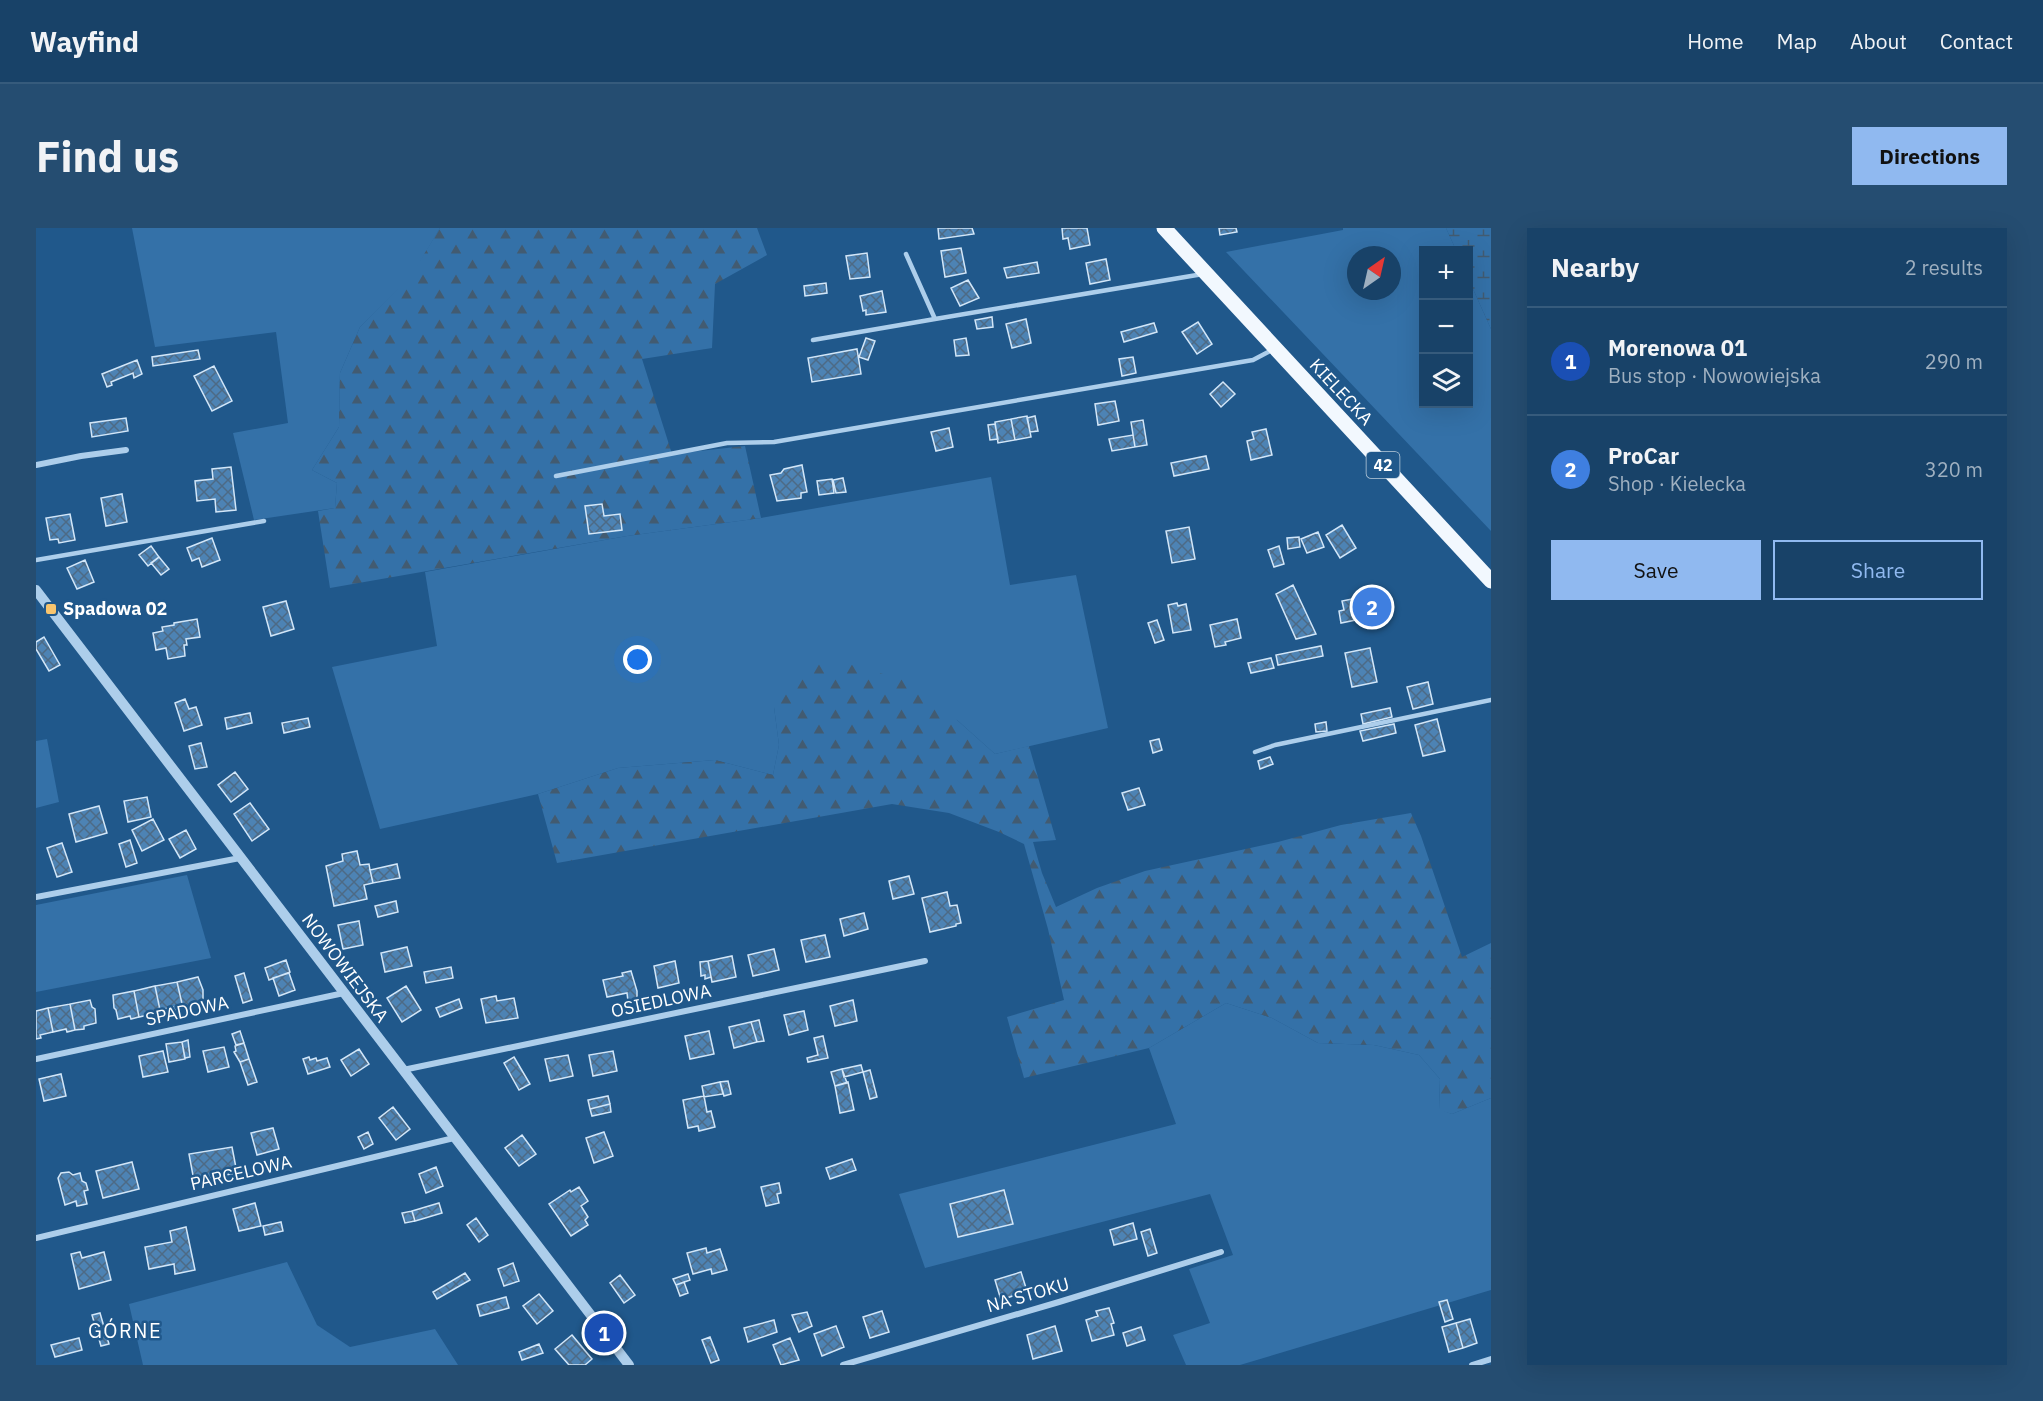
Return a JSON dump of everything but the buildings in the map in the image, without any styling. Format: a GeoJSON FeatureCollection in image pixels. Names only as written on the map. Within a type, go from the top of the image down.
{"type":"FeatureCollection","features":[{"type":"Feature","properties":{"kind":"main road","name":"KIELECKA"},"geometry":{"type":"LineString","coordinates":[[1164,228],[1491,581]]}},
{"type":"Feature","properties":{"kind":"street"},"geometry":{"type":"LineString","coordinates":[[36,465],[126,450]]}},
{"type":"Feature","properties":{"kind":"street","name":"NOWOWIEJSKA"},"geometry":{"type":"LineString","coordinates":[[36,590],[629,1365]]}},
{"type":"Feature","properties":{"kind":"street"},"geometry":{"type":"LineString","coordinates":[[36,897],[240,858]]}},
{"type":"Feature","properties":{"kind":"street","name":"OSIEDLOWA"},"geometry":{"type":"LineString","coordinates":[[402,1071],[925,961]]}},
{"type":"Feature","properties":{"kind":"street","name":"SPADOWA"},"geometry":{"type":"LineString","coordinates":[[36,1059],[344,993]]}},
{"type":"Feature","properties":{"kind":"street","name":"PARCELOWA"},"geometry":{"type":"LineString","coordinates":[[36,1238],[454,1138]]}},
{"type":"Feature","properties":{"kind":"street","name":"NA STOKU"},"geometry":{"type":"LineString","coordinates":[[843,1365],[1221,1252]]}},
{"type":"Feature","properties":{"kind":"street"},"geometry":{"type":"LineString","coordinates":[[1472,1365],[1491,1359]]}},
{"type":"Feature","properties":{"kind":"lane"},"geometry":{"type":"LineString","coordinates":[[906,254],[935,319]]}},
{"type":"Feature","properties":{"kind":"lane"},"geometry":{"type":"LineString","coordinates":[[813,340],[1205,273]]}},
{"type":"Feature","properties":{"kind":"lane"},"geometry":{"type":"LineString","coordinates":[[556,476],[727,443],[774,442],[1253,360],[1275,349]]}},
{"type":"Feature","properties":{"kind":"lane"},"geometry":{"type":"LineString","coordinates":[[36,561],[264,521]]}},
{"type":"Feature","properties":{"kind":"lane"},"geometry":{"type":"LineString","coordinates":[[1255,753],[1275,745],[1491,700]]}},
{"type":"Feature","properties":{"kind":"green space"},"geometry":{"type":"Polygon","coordinates":[[[132,228],[440,228],[413,274],[360,327],[340,373],[339,427],[312,470],[337,483],[335,508],[254,520],[233,433],[288,423],[276,332],[155,347],[132,228]]]}},
{"type":"Feature","properties":{"kind":"green space"},"geometry":{"type":"Polygon","coordinates":[[[440,228],[757,228],[767,255],[715,284],[712,348],[642,359],[672,454],[745,446],[761,518],[627,536],[330,588],[318,511],[335,508],[337,483],[312,470],[339,427],[340,373],[360,327],[412,274],[440,228]]]}},
{"type":"Feature","properties":{"kind":"green space"},"geometry":{"type":"Polygon","coordinates":[[[1343,228],[1446,228],[1454,246],[1419,246],[1419,408],[1473,408],[1473,289],[1491,329],[1491,531],[1226,252],[1343,230],[1343,228]]]}},
{"type":"Feature","properties":{"kind":"green space"},"geometry":{"type":"Polygon","coordinates":[[[1446,228],[1491,228],[1491,329],[1473,289],[1473,246],[1454,246],[1446,228]]]}},
{"type":"Feature","properties":{"kind":"green space"},"geometry":{"type":"Polygon","coordinates":[[[991,477],[1010,585],[1076,575],[1108,728],[995,754],[957,720],[774,707],[779,745],[773,775],[715,760],[618,768],[538,794],[380,829],[332,667],[437,646],[425,572],[627,536],[761,518],[991,477]]]}},
{"type":"Feature","properties":{"kind":"green space"},"geometry":{"type":"Polygon","coordinates":[[[805,661],[845,663],[904,680],[957,720],[995,754],[1029,746],[1056,840],[1033,842],[1042,873],[1056,907],[1097,888],[1145,871],[1278,842],[1341,825],[1411,813],[1462,957],[1491,943],[1491,1098],[1452,1114],[1439,1110],[1440,1079],[1419,1055],[1374,1045],[1318,1043],[1272,1018],[1226,1003],[1149,1048],[1024,1078],[1007,1017],[1064,1000],[1048,929],[1024,844],[949,813],[892,804],[557,863],[538,794],[618,768],[715,760],[773,775],[779,745],[774,707],[805,661]]]}},
{"type":"Feature","properties":{"kind":"green space"},"geometry":{"type":"Polygon","coordinates":[[[47,739],[59,802],[36,808],[36,741],[47,739]]]}},
{"type":"Feature","properties":{"kind":"green space"},"geometry":{"type":"Polygon","coordinates":[[[187,875],[211,958],[36,992],[36,905],[187,875]]]}},
{"type":"Feature","properties":{"kind":"green space"},"geometry":{"type":"Polygon","coordinates":[[[1226,1003],[1272,1018],[1318,1043],[1374,1045],[1419,1055],[1440,1079],[1439,1109],[1452,1114],[1491,1098],[1491,1290],[1240,1365],[1186,1365],[1173,1335],[1210,1323],[1189,1269],[1233,1255],[1210,1194],[925,1268],[899,1194],[1176,1124],[1149,1048],[1226,1003]]]}},
{"type":"Feature","properties":{"kind":"green space"},"geometry":{"type":"Polygon","coordinates":[[[287,1262],[317,1325],[350,1347],[435,1329],[458,1365],[143,1365],[129,1304],[287,1262]]]}},
{"type":"Feature","properties":{"kind":"place","name":"ProCar"},"geometry":{"type":"Point","coordinates":[1372,607]}},
{"type":"Feature","properties":{"kind":"place","name":"Spadowa 02"},"geometry":{"type":"Point","coordinates":[51,609]}},
{"type":"Feature","properties":{"kind":"place","name":"Morenowa 01"},"geometry":{"type":"Point","coordinates":[604,1333]}},
{"type":"Feature","properties":{"kind":"district","name":"GÓRNE"},"geometry":{"type":"Point","coordinates":[125,1331]}}]}
